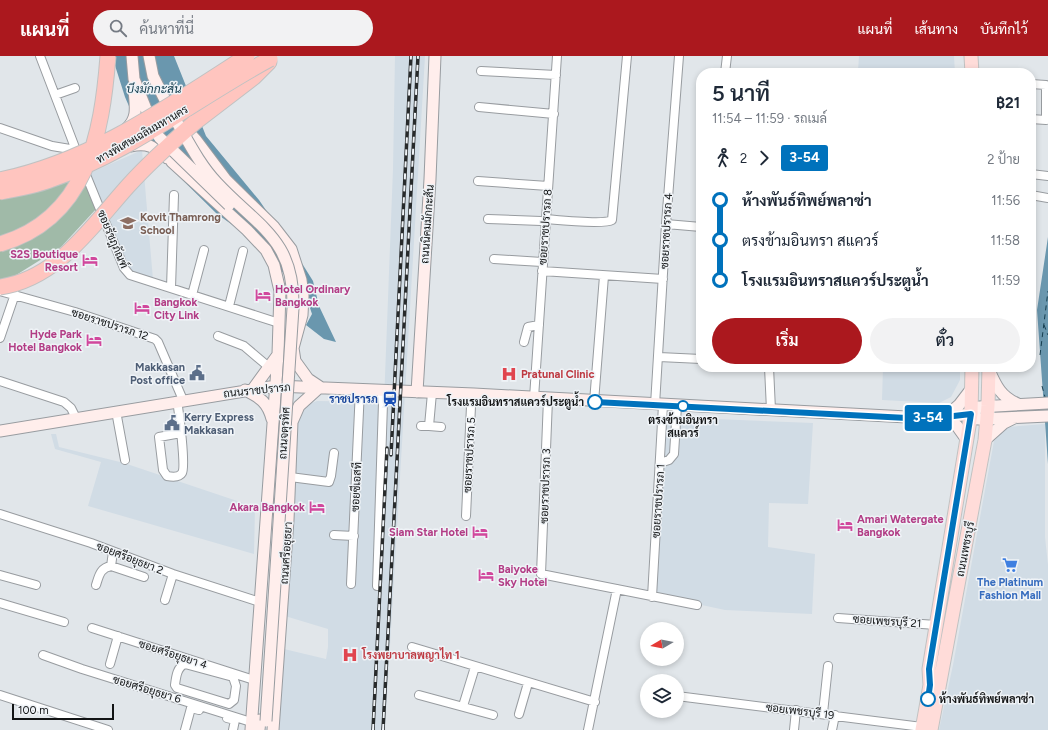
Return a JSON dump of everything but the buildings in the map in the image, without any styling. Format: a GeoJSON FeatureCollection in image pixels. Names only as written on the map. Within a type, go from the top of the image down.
{"type":"FeatureCollection","features":[{"type":"Feature","properties":{"kind":"highway"},"geometry":{"type":"LineString","coordinates":[[0,244],[23,235],[43,223],[62,206],[82,178],[92,154],[101,123],[108,56]]}},
{"type":"Feature","properties":{"kind":"highway","name":"ทางพิเศษเฉลิมมหานคร"},"geometry":{"type":"LineString","coordinates":[[0,180],[48,168],[104,144],[247,56]]}},
{"type":"Feature","properties":{"kind":"highway"},"geometry":{"type":"LineString","coordinates":[[0,287],[26,281],[60,259],[174,140],[212,108],[254,77],[273,58]]}},
{"type":"Feature","properties":{"kind":"highway","name":"ทางพิเศษเฉลิมมหานคร"},"geometry":{"type":"LineString","coordinates":[[0,193],[49,181],[104,157],[147,134],[240,76],[273,58]]}},
{"type":"Feature","properties":{"kind":"main road","name":"ถนนจตุรทิศ"},"geometry":{"type":"LineString","coordinates":[[132,56],[134,79],[159,137],[172,162],[257,240],[266,250],[274,265],[280,291],[276,386]]}},
{"type":"Feature","properties":{"kind":"main road","name":"ถนนจตุรทิศ"},"geometry":{"type":"LineString","coordinates":[[149,56],[154,76],[172,114],[204,167],[216,182],[272,235],[281,248],[291,275],[293,308],[261,726]]}},
{"type":"Feature","properties":{"kind":"main road","name":"ถนนนิคมมักกะสัน"},"geometry":{"type":"LineString","coordinates":[[414,392],[429,56]]}},
{"type":"Feature","properties":{"kind":"main road","name":"ถนนนิคมมักกะสัน"},"geometry":{"type":"LineString","coordinates":[[414,392],[430,179],[435,56]]}},
{"type":"Feature","properties":{"kind":"main road"},"geometry":{"type":"LineString","coordinates":[[971,56],[972,68]]}},
{"type":"Feature","properties":{"kind":"main road"},"geometry":{"type":"LineString","coordinates":[[0,177],[34,169],[124,131],[132,124],[136,114],[134,79]]}},
{"type":"Feature","properties":{"kind":"main road","name":"ถนนจตุรทิศ"},"geometry":{"type":"LineString","coordinates":[[172,114],[196,140],[226,180],[283,237],[296,261],[301,280],[302,315],[293,348],[295,361],[308,379],[320,387]]}},
{"type":"Feature","properties":{"kind":"main road","name":"ถนนจตุรทิศ"},"geometry":{"type":"LineString","coordinates":[[159,137],[203,182],[267,241],[275,253],[284,277],[286,290],[284,336],[261,726]]}},
{"type":"Feature","properties":{"kind":"main road"},"geometry":{"type":"LineString","coordinates":[[0,193],[58,180],[84,169],[129,146],[143,144],[152,146],[172,162]]}},
{"type":"Feature","properties":{"kind":"main road"},"geometry":{"type":"LineString","coordinates":[[280,307],[290,314],[298,310],[302,300]]}},
{"type":"Feature","properties":{"kind":"main road"},"geometry":{"type":"LineString","coordinates":[[273,424],[269,408],[249,390],[270,368],[278,354]]}},
{"type":"Feature","properties":{"kind":"main road","name":"ถนนเพชรบุรี"},"geometry":{"type":"LineString","coordinates":[[925,729],[930,685],[929,669],[971,414],[972,372]]}},
{"type":"Feature","properties":{"kind":"main road","name":"ถนนเพชรบุรี"},"geometry":{"type":"LineString","coordinates":[[925,729],[987,423],[989,372]]}},
{"type":"Feature","properties":{"kind":"main road"},"geometry":{"type":"LineString","coordinates":[[991,372],[1002,394],[1008,400],[1018,404],[1043,403]]}},
{"type":"Feature","properties":{"kind":"main road","name":"ถนนราชปรารภ"},"geometry":{"type":"LineString","coordinates":[[0,431],[276,386],[474,394],[594,402],[884,417],[945,417],[971,414],[979,407],[987,423]]}},
{"type":"Feature","properties":{"kind":"main road","name":"ถนนศรีอยุธยา"},"geometry":{"type":"LineString","coordinates":[[261,726],[254,680],[276,386]]}},
{"type":"Feature","properties":{"kind":"main road","name":"ถนนศรีอยุธยา"},"geometry":{"type":"LineString","coordinates":[[261,726],[290,474],[292,422],[299,406],[320,387]]}},
{"type":"Feature","properties":{"kind":"main road"},"geometry":{"type":"LineString","coordinates":[[967,440],[957,426],[945,417],[959,405],[972,388]]}},
{"type":"Feature","properties":{"kind":"main road"},"geometry":{"type":"LineString","coordinates":[[987,423],[1018,404]]}},
{"type":"Feature","properties":{"kind":"main road"},"geometry":{"type":"LineString","coordinates":[[960,476],[963,474],[971,430],[976,426],[1018,417],[1043,416]]}},
{"type":"Feature","properties":{"kind":"main road"},"geometry":{"type":"LineString","coordinates":[[987,423],[1004,422],[1018,417]]}},
{"type":"Feature","properties":{"kind":"main road"},"geometry":{"type":"LineString","coordinates":[[270,467],[275,461],[282,459],[286,462],[290,474]]}},
{"type":"Feature","properties":{"kind":"street","name":"ซอยรัชฎภัณฑ์"},"geometry":{"type":"LineString","coordinates":[[40,56],[126,272],[139,279],[229,306],[279,323]]}},
{"type":"Feature","properties":{"kind":"street","name":"ซอยราชปรารภ 8"},"geometry":{"type":"LineString","coordinates":[[534,398],[557,56]]}},
{"type":"Feature","properties":{"kind":"street"},"geometry":{"type":"LineString","coordinates":[[488,219],[593,222],[609,222],[612,220],[627,56]]}},
{"type":"Feature","properties":{"kind":"street","name":"ซอยราชปรารภ 4"},"geometry":{"type":"LineString","coordinates":[[659,405],[659,358],[666,224],[679,56]]}},
{"type":"Feature","properties":{"kind":"street"},"geometry":{"type":"LineString","coordinates":[[726,68],[727,56]]}},
{"type":"Feature","properties":{"kind":"street"},"geometry":{"type":"LineString","coordinates":[[481,71],[556,75]]}},
{"type":"Feature","properties":{"kind":"street"},"geometry":{"type":"LineString","coordinates":[[1036,84],[1046,85],[1046,120],[1036,119]]}},
{"type":"Feature","properties":{"kind":"street"},"geometry":{"type":"LineString","coordinates":[[55,95],[76,88]]}},
{"type":"Feature","properties":{"kind":"street"},"geometry":{"type":"LineString","coordinates":[[479,107],[554,114]]}},
{"type":"Feature","properties":{"kind":"street"},"geometry":{"type":"LineString","coordinates":[[0,128],[52,146],[77,152]]}},
{"type":"Feature","properties":{"kind":"street"},"geometry":{"type":"LineString","coordinates":[[1036,175],[1046,176]]}},
{"type":"Feature","properties":{"kind":"street"},"geometry":{"type":"LineString","coordinates":[[478,181],[548,186]]}},
{"type":"Feature","properties":{"kind":"street"},"geometry":{"type":"LineString","coordinates":[[171,288],[174,195]]}},
{"type":"Feature","properties":{"kind":"street"},"geometry":{"type":"LineString","coordinates":[[1036,196],[1048,198]]}},
{"type":"Feature","properties":{"kind":"street"},"geometry":{"type":"LineString","coordinates":[[666,224],[696,227]]}},
{"type":"Feature","properties":{"kind":"street"},"geometry":{"type":"LineString","coordinates":[[192,295],[204,250]]}},
{"type":"Feature","properties":{"kind":"street"},"geometry":{"type":"LineString","coordinates":[[229,306],[243,251]]}},
{"type":"Feature","properties":{"kind":"street"},"geometry":{"type":"LineString","coordinates":[[494,259],[542,262]]}},
{"type":"Feature","properties":{"kind":"street"},"geometry":{"type":"LineString","coordinates":[[542,271],[663,279]]}},
{"type":"Feature","properties":{"kind":"street"},"geometry":{"type":"LineString","coordinates":[[594,402],[604,276]]}},
{"type":"Feature","properties":{"kind":"street","name":"ซอยราชปรารภ 12"},"geometry":{"type":"LineString","coordinates":[[0,291],[75,312],[155,339],[158,342],[180,401],[183,470],[180,475],[167,476],[163,470],[159,437],[181,433]]}},
{"type":"Feature","properties":{"kind":"street"},"geometry":{"type":"LineString","coordinates":[[0,338],[14,294]]}},
{"type":"Feature","properties":{"kind":"street"},"geometry":{"type":"LineString","coordinates":[[524,342],[528,327],[539,325]]}},
{"type":"Feature","properties":{"kind":"street"},"geometry":{"type":"LineString","coordinates":[[218,336],[244,346],[270,368]]}},
{"type":"Feature","properties":{"kind":"street"},"geometry":{"type":"LineString","coordinates":[[659,358],[696,360]]}},
{"type":"Feature","properties":{"kind":"street"},"geometry":{"type":"LineString","coordinates":[[769,372],[771,410]]}},
{"type":"Feature","properties":{"kind":"street"},"geometry":{"type":"LineString","coordinates":[[0,381],[64,402],[72,408],[76,418]]}},
{"type":"Feature","properties":{"kind":"street","name":"ซอยซีเอสที"},"geometry":{"type":"LineString","coordinates":[[351,584],[360,389]]}},
{"type":"Feature","properties":{"kind":"street"},"geometry":{"type":"LineString","coordinates":[[377,586],[383,403],[381,390]]}},
{"type":"Feature","properties":{"kind":"street"},"geometry":{"type":"LineString","coordinates":[[429,426],[432,393]]}},
{"type":"Feature","properties":{"kind":"street","name":"ซอยราชปรารภ 5"},"geometry":{"type":"LineString","coordinates":[[466,516],[471,406],[474,394]]}},
{"type":"Feature","properties":{"kind":"street","name":"ซอยราชปรารภ 3"},"geometry":{"type":"LineString","coordinates":[[548,399],[542,574],[617,589]]}},
{"type":"Feature","properties":{"kind":"street","name":"ซอยราชปรารภ 1"},"geometry":{"type":"LineString","coordinates":[[652,597],[660,463],[659,405]]}},
{"type":"Feature","properties":{"kind":"street"},"geometry":{"type":"LineString","coordinates":[[660,463],[669,460],[674,454],[677,406]]}},
{"type":"Feature","properties":{"kind":"street"},"geometry":{"type":"LineString","coordinates":[[116,411],[125,460]]}},
{"type":"Feature","properties":{"kind":"street"},"geometry":{"type":"LineString","coordinates":[[421,426],[441,427]]}},
{"type":"Feature","properties":{"kind":"street"},"geometry":{"type":"LineString","coordinates":[[290,474],[329,482],[334,453]]}},
{"type":"Feature","properties":{"kind":"street","name":"ซอยศรีอยุธยา 2"},"geometry":{"type":"LineString","coordinates":[[0,514],[173,574],[260,602]]}},
{"type":"Feature","properties":{"kind":"street"},"geometry":{"type":"LineString","coordinates":[[334,535],[354,536]]}},
{"type":"Feature","properties":{"kind":"street"},"geometry":{"type":"LineString","coordinates":[[111,566],[113,552]]}},
{"type":"Feature","properties":{"kind":"street"},"geometry":{"type":"LineString","coordinates":[[96,585],[101,571],[106,567],[111,566],[144,577]]}},
{"type":"Feature","properties":{"kind":"street"},"geometry":{"type":"LineString","coordinates":[[164,600],[173,574]]}},
{"type":"Feature","properties":{"kind":"street"},"geometry":{"type":"LineString","coordinates":[[0,575],[36,585]]}},
{"type":"Feature","properties":{"kind":"street"},"geometry":{"type":"LineString","coordinates":[[588,730],[617,589],[696,605]]}},
{"type":"Feature","properties":{"kind":"street"},"geometry":{"type":"LineString","coordinates":[[0,602],[64,622]]}},
{"type":"Feature","properties":{"kind":"street","name":"ซอยเพชรบุรี 21"},"geometry":{"type":"LineString","coordinates":[[838,618],[936,625]]}},
{"type":"Feature","properties":{"kind":"street","name":"ซอยศรีอยุธยา 4"},"geometry":{"type":"LineString","coordinates":[[92,628],[254,680]]}},
{"type":"Feature","properties":{"kind":"street"},"geometry":{"type":"LineString","coordinates":[[110,664],[118,636]]}},
{"type":"Feature","properties":{"kind":"street"},"geometry":{"type":"LineString","coordinates":[[412,647],[594,702]]}},
{"type":"Feature","properties":{"kind":"street","name":"ซอยศรีอยุธยา 6"},"geometry":{"type":"LineString","coordinates":[[43,655],[82,669],[261,726]]}},
{"type":"Feature","properties":{"kind":"street"},"geometry":{"type":"LineString","coordinates":[[184,664],[233,677],[236,686],[236,694],[232,703],[229,704],[206,698],[175,687],[181,665],[184,664]]}},
{"type":"Feature","properties":{"kind":"street"},"geometry":{"type":"LineString","coordinates":[[823,713],[828,666]]}},
{"type":"Feature","properties":{"kind":"street"},"geometry":{"type":"LineString","coordinates":[[463,706],[475,667]]}},
{"type":"Feature","properties":{"kind":"street"},"geometry":{"type":"LineString","coordinates":[[519,714],[528,683]]}},
{"type":"Feature","properties":{"kind":"street"},"geometry":{"type":"LineString","coordinates":[[0,695],[108,730]]}},
{"type":"Feature","properties":{"kind":"street"},"geometry":{"type":"LineString","coordinates":[[419,695],[493,715]]}},
{"type":"Feature","properties":{"kind":"street","name":"ซอยเพชรบุรี 19"},"geometry":{"type":"LineString","coordinates":[[684,697],[823,713],[925,729]]}},
{"type":"Feature","properties":{"kind":"street"},"geometry":{"type":"LineString","coordinates":[[206,698],[206,708]]}},
{"type":"Feature","properties":{"kind":"street"},"geometry":{"type":"LineString","coordinates":[[185,730],[191,708],[235,720],[233,730]]}},
{"type":"Feature","properties":{"kind":"street"},"geometry":{"type":"LineString","coordinates":[[794,730],[796,710]]}},
{"type":"Feature","properties":{"kind":"street"},"geometry":{"type":"LineString","coordinates":[[832,730],[835,715]]}},
{"type":"Feature","properties":{"kind":"shaded area"},"geometry":{"type":"Polygon","coordinates":[[[395,56],[425,56],[385,730],[279,730],[284,649],[326,659],[328,647],[328,629],[285,616],[298,418],[309,404],[317,401],[384,402],[393,169],[395,56]]]}},
{"type":"Feature","properties":{"kind":"shaded area"},"geometry":{"type":"Polygon","coordinates":[[[859,56],[954,56],[955,68],[858,68],[859,56]]]}},
{"type":"Feature","properties":{"kind":"shaded area","name":"Kovit Thamrong School"},"geometry":{"type":"Polygon","coordinates":[[[142,150],[153,280],[140,277],[128,269],[88,174],[142,150]]]}},
{"type":"Feature","properties":{"kind":"shaded area"},"geometry":{"type":"Polygon","coordinates":[[[883,372],[960,372],[960,380],[951,397],[939,403],[882,400],[883,372]]]}},
{"type":"Feature","properties":{"kind":"shaded area"},"geometry":{"type":"Polygon","coordinates":[[[666,417],[813,423],[808,504],[769,503],[768,547],[815,554],[812,614],[725,610],[655,595],[666,417]]]}},
{"type":"Feature","properties":{"kind":"shaded area"},"geometry":{"type":"Polygon","coordinates":[[[1045,424],[1045,537],[1048,565],[1048,730],[939,730],[953,665],[994,441],[1007,427],[1045,424]]]}},
{"type":"Feature","properties":{"kind":"shaded area"},"geometry":{"type":"Polygon","coordinates":[[[51,434],[56,434],[59,447],[124,463],[255,507],[254,554],[88,506],[101,462],[55,449],[51,434]]]}},
{"type":"Feature","properties":{"kind":"green space"},"geometry":{"type":"Polygon","coordinates":[[[82,172],[97,208],[61,247],[13,277],[0,280],[0,198],[82,172]]]}},
{"type":"Feature","properties":{"kind":"water","name":"บึงมักกะสัน"},"geometry":{"type":"Polygon","coordinates":[[[112,56],[174,56],[206,136],[259,200],[298,257],[313,281],[319,306],[336,342],[324,339],[306,325],[312,314],[307,299],[258,243],[217,214],[145,143],[125,97],[112,56]]]}},
{"type":"Feature","properties":{"kind":"water"},"geometry":{"type":"Polygon","coordinates":[[[1048,237],[1048,464],[1037,310],[1048,237]]]}},
{"type":"Feature","properties":{"kind":"ferry route"},"geometry":{"type":"LineString","coordinates":[[1040,355],[1048,291]]}},
{"type":"Feature","properties":{"kind":"ferry route"},"geometry":{"type":"LineString","coordinates":[[1044,325],[1048,335]]}},
{"type":"Feature","properties":{"kind":"ferry route"},"geometry":{"type":"LineString","coordinates":[[1042,386],[1045,397]]}},
{"type":"Feature","properties":{"kind":"railway"},"geometry":{"type":"LineString","coordinates":[[391,455],[411,56]]}},
{"type":"Feature","properties":{"kind":"railway"},"geometry":{"type":"LineString","coordinates":[[383,730],[418,56]]}},
{"type":"Feature","properties":{"kind":"railway"},"geometry":{"type":"LineString","coordinates":[[373,730],[387,448]]}},
{"type":"Feature","properties":{"kind":"bus line","name":"3-54"},"geometry":{"type":"LineString","coordinates":[[595,402],[907,418],[945,417],[971,414],[929,669],[930,685],[928,699]]}},
{"type":"Feature","properties":{"kind":"place","name":"Kovit Thamrong School"},"geometry":{"type":"Point","coordinates":[128,223]}},
{"type":"Feature","properties":{"kind":"place","name":"S2S Boutique Resort"},"geometry":{"type":"Point","coordinates":[90,260]}},
{"type":"Feature","properties":{"kind":"place","name":"Hotel Ordinary Bangkok"},"geometry":{"type":"Point","coordinates":[263,295]}},
{"type":"Feature","properties":{"kind":"place","name":"Bangkok City Link"},"geometry":{"type":"Point","coordinates":[142,308]}},
{"type":"Feature","properties":{"kind":"place","name":"Hyde Park Hotel Bangkok"},"geometry":{"type":"Point","coordinates":[94,340]}},
{"type":"Feature","properties":{"kind":"place","name":"Makkasan Post office"},"geometry":{"type":"Point","coordinates":[197,373]}},
{"type":"Feature","properties":{"kind":"place","name":"Pratunal Clinic"},"geometry":{"type":"Point","coordinates":[509,374]}},
{"type":"Feature","properties":{"kind":"place","name":"ราชปรารภ"},"geometry":{"type":"Point","coordinates":[390,399]}},
{"type":"Feature","properties":{"kind":"place","name":"โรงแรมอินทราสแควร์ประตูน้ำ"},"geometry":{"type":"Point","coordinates":[595,402]}},
{"type":"Feature","properties":{"kind":"place","name":"ตรงข้ามอินทรา สแควร์"},"geometry":{"type":"Point","coordinates":[683,406]}},
{"type":"Feature","properties":{"kind":"place","name":"Kerry Express Makkasan"},"geometry":{"type":"Point","coordinates":[172,423]}},
{"type":"Feature","properties":{"kind":"place","name":"Akara Bangkok"},"geometry":{"type":"Point","coordinates":[317,507]}},
{"type":"Feature","properties":{"kind":"place","name":"Amari Watergate Bangkok"},"geometry":{"type":"Point","coordinates":[845,525]}},
{"type":"Feature","properties":{"kind":"place","name":"Siam Star Hotel"},"geometry":{"type":"Point","coordinates":[480,532]}},
{"type":"Feature","properties":{"kind":"place","name":"The Platinum Fashion Mall"},"geometry":{"type":"Point","coordinates":[1010,565]}},
{"type":"Feature","properties":{"kind":"place","name":"Baiyoke Sky Hotel"},"geometry":{"type":"Point","coordinates":[486,575]}},
{"type":"Feature","properties":{"kind":"place","name":"โรงพยาบาลพญาไท 1"},"geometry":{"type":"Point","coordinates":[350,655]}},
{"type":"Feature","properties":{"kind":"place","name":"ห้างพันธ์ทิพย์พลาซ่า"},"geometry":{"type":"Point","coordinates":[928,699]}}]}
